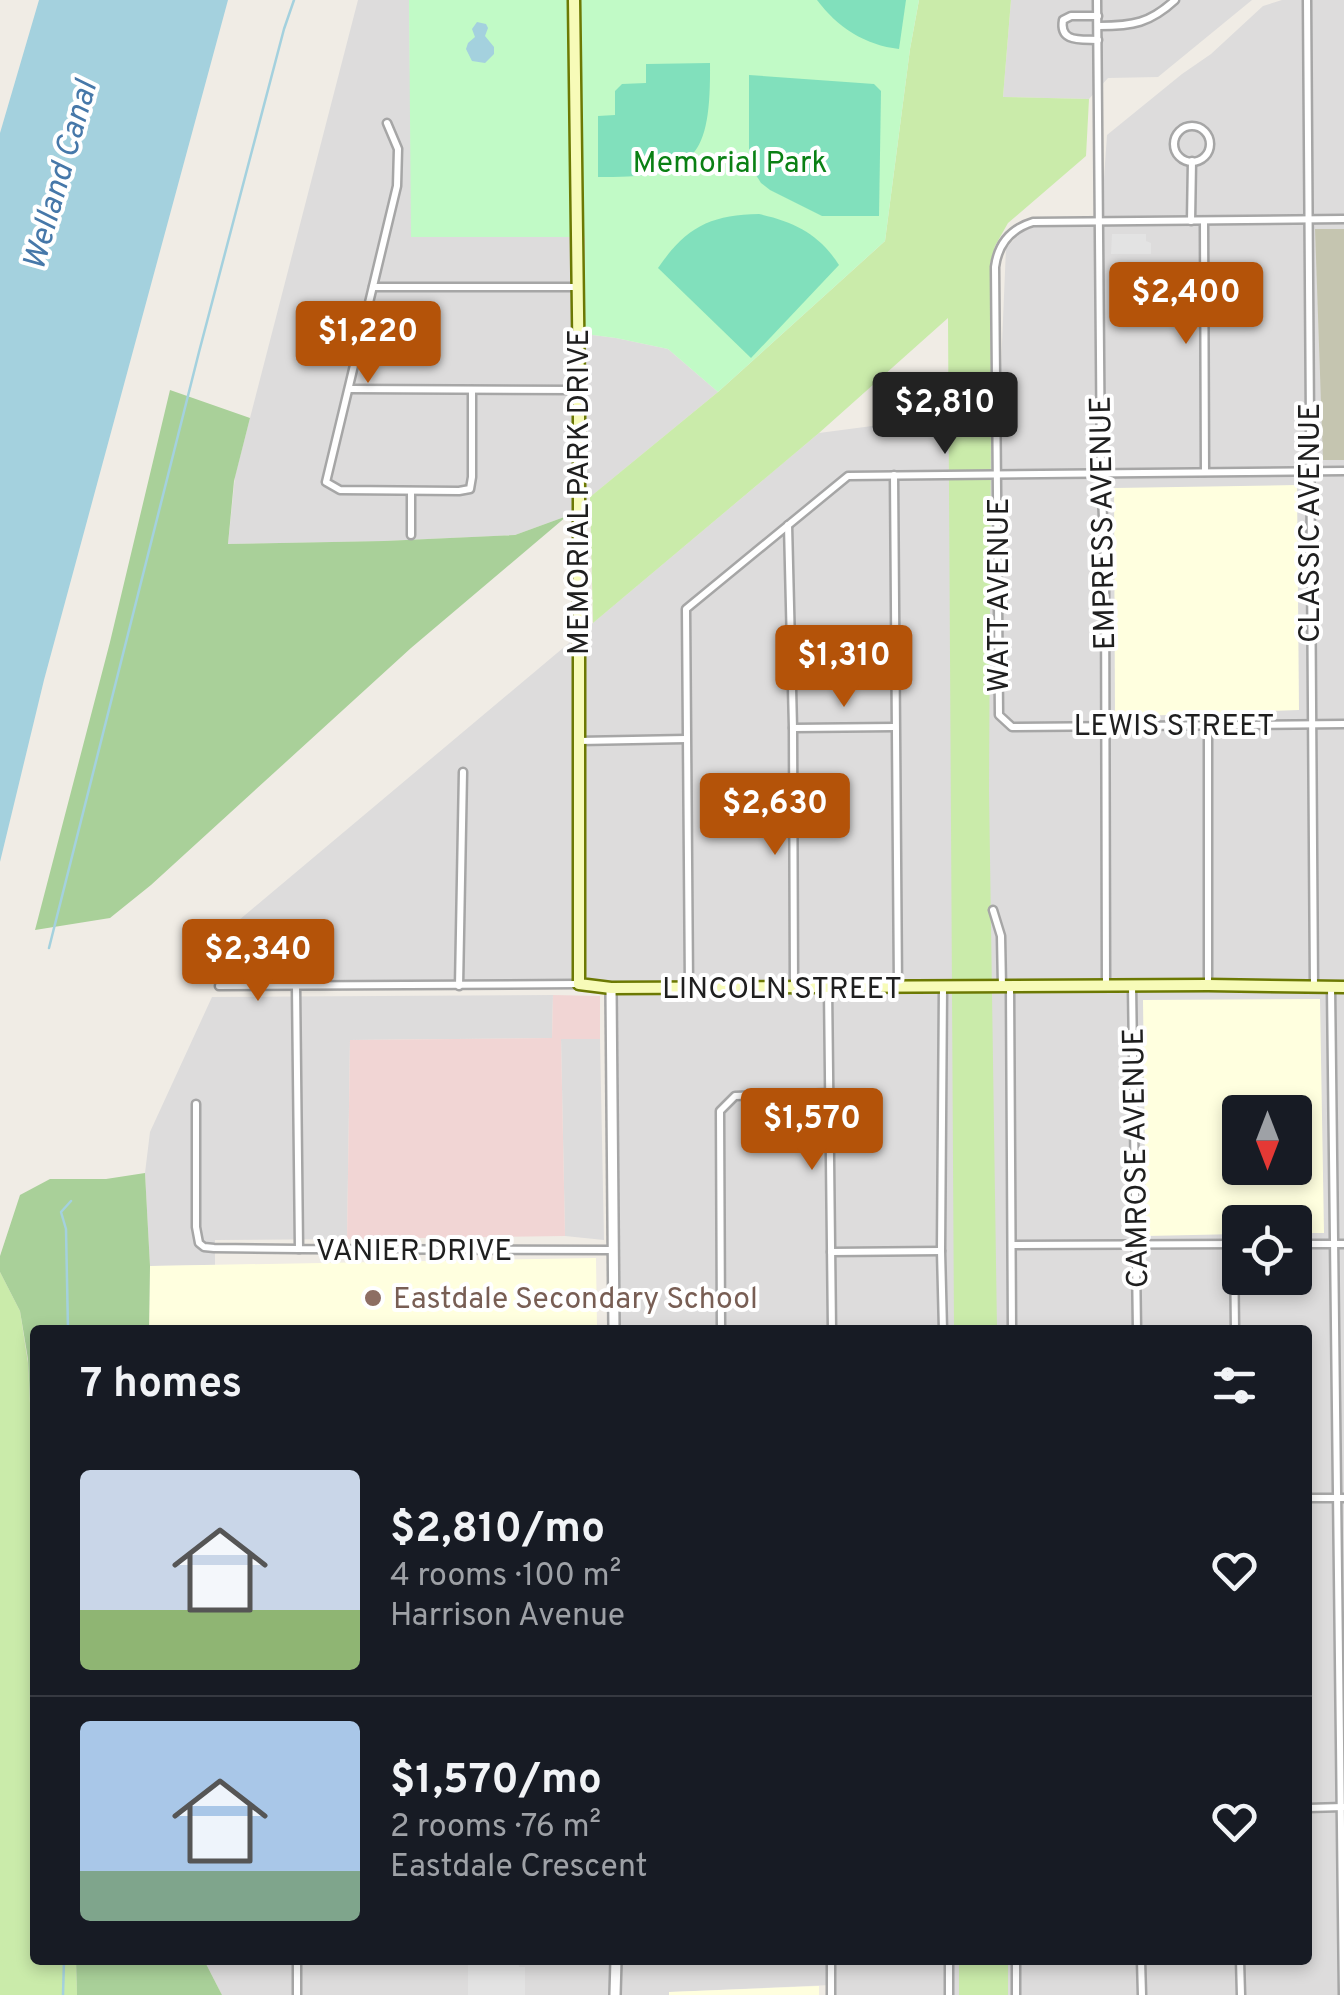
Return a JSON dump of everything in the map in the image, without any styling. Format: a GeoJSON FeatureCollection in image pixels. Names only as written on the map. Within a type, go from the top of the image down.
{"type":"FeatureCollection","features":[{"type":"Feature","properties":{"kind":"main road","name":"MEMORIAL PARK DRIVE"},"geometry":{"type":"LineString","coordinates":[[574,0],[579,390],[579,984]]}},
{"type":"Feature","properties":{"kind":"main road","name":"LINCOLN STREET"},"geometry":{"type":"LineString","coordinates":[[579,984],[611,988],[1344,987]]}},
{"type":"Feature","properties":{"kind":"street","name":"EMPRESS AVENUE"},"geometry":{"type":"LineString","coordinates":[[1098,0],[1106,986]]}},
{"type":"Feature","properties":{"kind":"street"},"geometry":{"type":"LineString","coordinates":[[1099,26],[1140,24],[1176,0]]}},
{"type":"Feature","properties":{"kind":"street","name":"CLASSIC AVENUE"},"geometry":{"type":"LineString","coordinates":[[1306,0],[1314,986]]}},
{"type":"Feature","properties":{"kind":"street"},"geometry":{"type":"LineString","coordinates":[[1098,16],[1070,16],[1063,20],[1062,28],[1070,38],[1098,40]]}},
{"type":"Feature","properties":{"kind":"street"},"geometry":{"type":"LineString","coordinates":[[387,124],[398,149],[398,176],[326,482],[340,490],[470,489],[472,390]]}},
{"type":"Feature","properties":{"kind":"street"},"geometry":{"type":"LineString","coordinates":[[1194,126],[1204,131],[1209,142],[1207,153],[1192,161],[1177,154],[1174,143],[1182,128],[1194,126]]}},
{"type":"Feature","properties":{"kind":"street"},"geometry":{"type":"LineString","coordinates":[[1192,161],[1192,221]]}},
{"type":"Feature","properties":{"kind":"street"},"geometry":{"type":"LineString","coordinates":[[1099,222],[1344,220]]}},
{"type":"Feature","properties":{"kind":"street","name":"WATT AVENUE"},"geometry":{"type":"LineString","coordinates":[[1005,722],[999,716],[995,267],[999,250],[1013,231],[1024,225],[1041,221],[1099,222]]}},
{"type":"Feature","properties":{"kind":"street"},"geometry":{"type":"LineString","coordinates":[[1204,221],[1205,472]]}},
{"type":"Feature","properties":{"kind":"street"},"geometry":{"type":"LineString","coordinates":[[373,287],[578,287]]}},
{"type":"Feature","properties":{"kind":"street"},"geometry":{"type":"LineString","coordinates":[[349,389],[579,390]]}},
{"type":"Feature","properties":{"kind":"street"},"geometry":{"type":"LineString","coordinates":[[689,987],[686,609],[848,476],[1344,471]]}},
{"type":"Feature","properties":{"kind":"street"},"geometry":{"type":"LineString","coordinates":[[894,476],[898,988]]}},
{"type":"Feature","properties":{"kind":"street"},"geometry":{"type":"LineString","coordinates":[[411,491],[411,535]]}},
{"type":"Feature","properties":{"kind":"street"},"geometry":{"type":"LineString","coordinates":[[788,524],[794,987]]}},
{"type":"Feature","properties":{"kind":"street","name":"LEWIS STREET"},"geometry":{"type":"LineString","coordinates":[[1005,722],[1012,727],[1344,724]]}},
{"type":"Feature","properties":{"kind":"street"},"geometry":{"type":"LineString","coordinates":[[1208,724],[1208,985]]}},
{"type":"Feature","properties":{"kind":"street"},"geometry":{"type":"LineString","coordinates":[[792,728],[895,728]]}},
{"type":"Feature","properties":{"kind":"street"},"geometry":{"type":"LineString","coordinates":[[579,741],[686,740]]}},
{"type":"Feature","properties":{"kind":"street"},"geometry":{"type":"LineString","coordinates":[[459,986],[462,772]]}},
{"type":"Feature","properties":{"kind":"street"},"geometry":{"type":"LineString","coordinates":[[993,910],[1006,987],[1012,1325]]}},
{"type":"Feature","properties":{"kind":"street","name":"LINCOLN STREET"},"geometry":{"type":"LineString","coordinates":[[220,986],[579,984]]}},
{"type":"Feature","properties":{"kind":"street","name":"VANIER DRIVE"},"geometry":{"type":"LineString","coordinates":[[296,986],[299,1250],[613,1250]]}},
{"type":"Feature","properties":{"kind":"street","name":"CAMROSE AVENUE"},"geometry":{"type":"LineString","coordinates":[[1132,986],[1137,1325]]}},
{"type":"Feature","properties":{"kind":"street"},"geometry":{"type":"LineString","coordinates":[[1331,987],[1339,1244],[1343,1995]]}},
{"type":"Feature","properties":{"kind":"street"},"geometry":{"type":"LineString","coordinates":[[611,988],[614,1325]]}},
{"type":"Feature","properties":{"kind":"street"},"geometry":{"type":"LineString","coordinates":[[828,988],[832,1325]]}},
{"type":"Feature","properties":{"kind":"street"},"geometry":{"type":"LineString","coordinates":[[942,988],[943,1325]]}},
{"type":"Feature","properties":{"kind":"street"},"geometry":{"type":"LineString","coordinates":[[722,1325],[720,1110],[735,1096],[830,1093]]}},
{"type":"Feature","properties":{"kind":"street"},"geometry":{"type":"LineString","coordinates":[[196,1104],[196,1227],[200,1243],[214,1248],[299,1250]]}},
{"type":"Feature","properties":{"kind":"street"},"geometry":{"type":"LineString","coordinates":[[1012,1245],[1222,1244]]}},
{"type":"Feature","properties":{"kind":"street"},"geometry":{"type":"LineString","coordinates":[[1312,1244],[1339,1244]]}},
{"type":"Feature","properties":{"kind":"street"},"geometry":{"type":"LineString","coordinates":[[832,1252],[941,1251]]}},
{"type":"Feature","properties":{"kind":"street"},"geometry":{"type":"LineString","coordinates":[[1235,1325],[1236,1295]]}},
{"type":"Feature","properties":{"kind":"street"},"geometry":{"type":"LineString","coordinates":[[1312,1498],[1340,1498]]}},
{"type":"Feature","properties":{"kind":"street"},"geometry":{"type":"LineString","coordinates":[[1312,1808],[1343,1807]]}},
{"type":"Feature","properties":{"kind":"street"},"geometry":{"type":"LineString","coordinates":[[297,1965],[297,1995]]}},
{"type":"Feature","properties":{"kind":"street"},"geometry":{"type":"LineString","coordinates":[[615,1995],[616,1965]]}},
{"type":"Feature","properties":{"kind":"street"},"geometry":{"type":"LineString","coordinates":[[831,1965],[831,1995]]}},
{"type":"Feature","properties":{"kind":"street"},"geometry":{"type":"LineString","coordinates":[[948,1965],[949,1995]]}},
{"type":"Feature","properties":{"kind":"street"},"geometry":{"type":"LineString","coordinates":[[1016,1965],[1016,1995]]}},
{"type":"Feature","properties":{"kind":"street"},"geometry":{"type":"LineString","coordinates":[[1142,1965],[1142,1995]]}},
{"type":"Feature","properties":{"kind":"street"},"geometry":{"type":"LineString","coordinates":[[1240,1965],[1241,1995]]}},
{"type":"Feature","properties":{"kind":"shaded area"},"geometry":{"type":"Polygon","coordinates":[[[358,0],[409,0],[412,236],[586,237],[585,334],[668,349],[718,392],[567,516],[515,535],[228,544],[235,476],[358,0]]]}},
{"type":"Feature","properties":{"kind":"shaded area"},"geometry":{"type":"Polygon","coordinates":[[[1011,0],[1252,0],[1158,77],[1108,78],[1089,99],[1003,97],[1011,0]]]}},
{"type":"Feature","properties":{"kind":"shaded area"},"geometry":{"type":"Polygon","coordinates":[[[1282,0],[1344,0],[1344,1995],[832,1995],[831,1985],[669,1995],[222,1995],[207,1965],[1312,1965],[1312,1325],[614,1325],[611,989],[235,986],[232,926],[819,433],[948,416],[999,415],[1006,248],[1020,233],[1033,227],[1101,221],[1107,135],[1211,54],[1263,6],[1282,0]]]}},
{"type":"Feature","properties":{"kind":"shaded area"},"geometry":{"type":"Polygon","coordinates":[[[1315,229],[1344,229],[1344,460],[1323,460],[1315,229]]]}},
{"type":"Feature","properties":{"kind":"shaded area"},"geometry":{"type":"Polygon","coordinates":[[[1112,234],[1146,234],[1151,254],[1111,254],[1112,234]]]}},
{"type":"Feature","properties":{"kind":"shaded area"},"geometry":{"type":"Polygon","coordinates":[[[1297,485],[1299,710],[1115,717],[1114,488],[1297,485]]]}},
{"type":"Feature","properties":{"kind":"shaded area"},"geometry":{"type":"Polygon","coordinates":[[[553,995],[552,1038],[350,1040],[347,1239],[215,1240],[215,1265],[150,1266],[145,1173],[150,1132],[212,997],[553,995]]]}},
{"type":"Feature","properties":{"kind":"shaded area"},"geometry":{"type":"Polygon","coordinates":[[[553,995],[600,996],[600,1039],[561,1039],[565,1236],[347,1239],[350,1040],[552,1038],[553,995]]]}},
{"type":"Feature","properties":{"kind":"shaded area"},"geometry":{"type":"Polygon","coordinates":[[[1320,999],[1324,1233],[1312,1233],[1312,1205],[1222,1205],[1222,1234],[1146,1236],[1143,1000],[1320,999]]]}},
{"type":"Feature","properties":{"kind":"shaded area"},"geometry":{"type":"Polygon","coordinates":[[[561,1039],[600,1039],[604,1240],[565,1236],[561,1039]]]}},
{"type":"Feature","properties":{"kind":"shaded area","name":"Eastdale Secondary School"},"geometry":{"type":"Polygon","coordinates":[[[596,1258],[597,1325],[149,1325],[150,1266],[596,1258]]]}},
{"type":"Feature","properties":{"kind":"shaded area"},"geometry":{"type":"Polygon","coordinates":[[[468,1965],[525,1967],[525,1995],[468,1995],[468,1965]]]}},
{"type":"Feature","properties":{"kind":"shaded area"},"geometry":{"type":"Polygon","coordinates":[[[819,1986],[819,1995],[669,1995],[669,1992],[819,1986]]]}},
{"type":"Feature","properties":{"kind":"green space","name":"Memorial Park"},"geometry":{"type":"Polygon","coordinates":[[[409,0],[919,0],[885,241],[718,392],[668,349],[585,334],[585,237],[411,237],[409,0]]]}},
{"type":"Feature","properties":{"kind":"green space"},"geometry":{"type":"Polygon","coordinates":[[[817,0],[906,0],[899,49],[853,34],[817,0]]]}},
{"type":"Feature","properties":{"kind":"green space"},"geometry":{"type":"Polygon","coordinates":[[[919,0],[1011,0],[1003,97],[1089,99],[1086,156],[1008,223],[990,264],[989,791],[997,1325],[954,1325],[948,318],[819,433],[593,623],[590,497],[718,392],[885,241],[919,0]]]}},
{"type":"Feature","properties":{"kind":"green space"},"geometry":{"type":"Polygon","coordinates":[[[710,63],[707,121],[701,142],[691,156],[676,167],[657,173],[598,177],[598,116],[615,115],[615,91],[622,84],[646,83],[646,64],[710,63]]]}},
{"type":"Feature","properties":{"kind":"green space"},"geometry":{"type":"Polygon","coordinates":[[[749,75],[874,84],[881,91],[879,216],[822,216],[761,183],[749,164],[749,75]]]}},
{"type":"Feature","properties":{"kind":"green space"},"geometry":{"type":"Polygon","coordinates":[[[759,214],[805,231],[839,265],[751,358],[658,268],[679,242],[701,226],[726,217],[759,214]]]}},
{"type":"Feature","properties":{"kind":"green space"},"geometry":{"type":"Polygon","coordinates":[[[170,390],[250,418],[234,481],[228,544],[515,535],[567,516],[411,648],[110,918],[35,930],[110,642],[170,390]]]}},
{"type":"Feature","properties":{"kind":"green space"},"geometry":{"type":"Polygon","coordinates":[[[145,1173],[149,1325],[30,1325],[30,1401],[20,1311],[0,1272],[0,1256],[20,1195],[50,1179],[106,1179],[145,1173]]]}},
{"type":"Feature","properties":{"kind":"green space"},"geometry":{"type":"Polygon","coordinates":[[[0,1272],[20,1311],[30,1403],[30,1965],[76,1965],[77,1995],[0,1995],[0,1272]]]}},
{"type":"Feature","properties":{"kind":"green space"},"geometry":{"type":"Polygon","coordinates":[[[76,1965],[207,1965],[222,1995],[77,1995],[76,1965]]]}},
{"type":"Feature","properties":{"kind":"green space"},"geometry":{"type":"Polygon","coordinates":[[[959,1965],[1008,1965],[1008,1995],[959,1995],[959,1965]]]}},
{"type":"Feature","properties":{"kind":"water","name":"Welland Canal"},"geometry":{"type":"Polygon","coordinates":[[[39,0],[228,0],[44,680],[0,862],[0,133],[39,0]]]}},
{"type":"Feature","properties":{"kind":"water"},"geometry":{"type":"Polygon","coordinates":[[[477,22],[486,24],[485,36],[494,47],[494,54],[485,63],[472,61],[466,49],[475,37],[472,29],[477,22]]]}},
{"type":"Feature","properties":{"kind":"waterway"},"geometry":{"type":"LineString","coordinates":[[49,948],[199,352],[294,0]]}},
{"type":"Feature","properties":{"kind":"waterway"},"geometry":{"type":"LineString","coordinates":[[68,1325],[66,1229],[61,1212],[71,1201]]}},
{"type":"Feature","properties":{"kind":"waterway"},"geometry":{"type":"LineString","coordinates":[[63,1995],[64,1965]]}},
{"type":"Feature","properties":{"kind":"place","name":"Eastdale Secondary School"},"geometry":{"type":"Point","coordinates":[373,1298]}}]}
